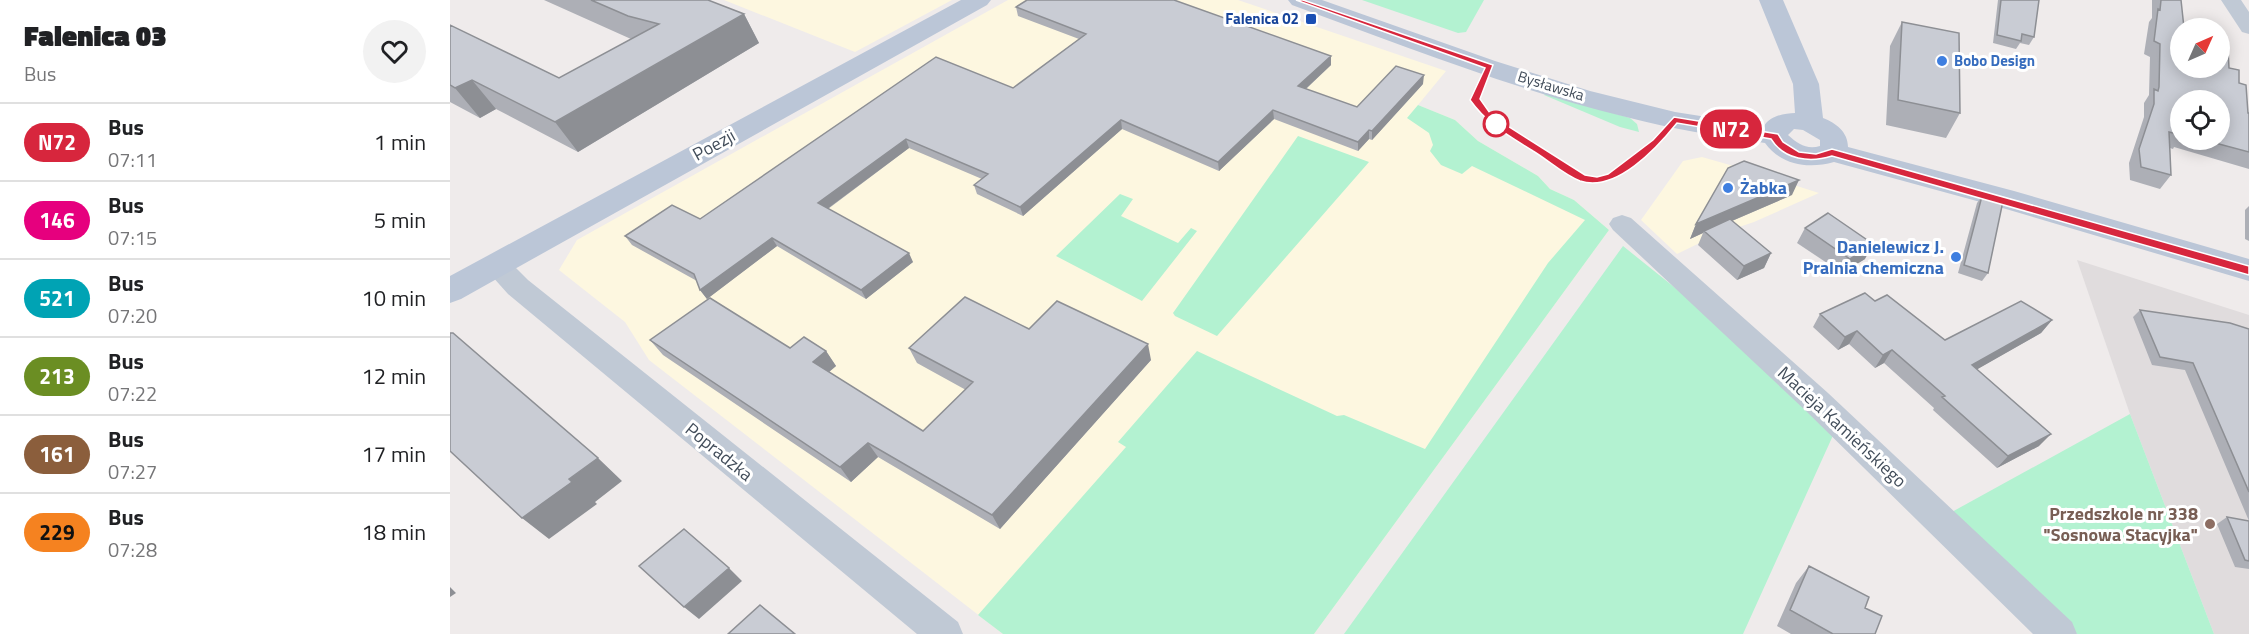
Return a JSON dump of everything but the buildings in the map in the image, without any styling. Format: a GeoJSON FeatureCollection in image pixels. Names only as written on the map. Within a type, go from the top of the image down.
{"type":"FeatureCollection","features":[{"type":"Feature","properties":{"kind":"street","name":"Poezji"},"geometry":{"type":"LineString","coordinates":[[450,291],[979,0]]}},
{"type":"Feature","properties":{"kind":"street","name":"Bysławska"},"geometry":{"type":"LineString","coordinates":[[1300,0],[1490,67],[1626,108],[1674,120],[1774,136]]}},
{"type":"Feature","properties":{"kind":"street"},"geometry":{"type":"LineString","coordinates":[[1771,0],[1806,84],[1810,123]]}},
{"type":"Feature","properties":{"kind":"street"},"geometry":{"type":"LineString","coordinates":[[2231,0],[2249,28]]}},
{"type":"Feature","properties":{"kind":"street"},"geometry":{"type":"LineString","coordinates":[[2242,0],[2249,2]]}},
{"type":"Feature","properties":{"kind":"street"},"geometry":{"type":"LineString","coordinates":[[1832,152],[1834,140],[1829,133],[1810,123],[1783,123],[1777,127],[1774,136],[1779,145],[1796,154],[1816,158],[1832,152],[2014,201],[2249,270]]}},
{"type":"Feature","properties":{"kind":"street","name":"Macieja Kamieńskiego"},"geometry":{"type":"LineString","coordinates":[[1622,224],[1817,402],[2059,634]]}},
{"type":"Feature","properties":{"kind":"street","name":"Popradzka"},"geometry":{"type":"LineString","coordinates":[[496,265],[519,287],[714,449],[945,634]]}},
{"type":"Feature","properties":{"kind":"shaded area"},"geometry":{"type":"Polygon","coordinates":[[[724,0],[952,0],[855,52],[724,0]]]}},
{"type":"Feature","properties":{"kind":"shaded area"},"geometry":{"type":"Polygon","coordinates":[[[1008,0],[1238,0],[1446,71],[1418,105],[1455,120],[1478,141],[1538,176],[1550,189],[1574,200],[1609,230],[1314,634],[1003,634],[649,360],[625,322],[559,270],[577,240],[1008,0]]]}},
{"type":"Feature","properties":{"kind":"shaded area"},"geometry":{"type":"Polygon","coordinates":[[[1702,157],[1819,193],[1754,222],[1718,234],[1677,254],[1641,220],[1683,161],[1702,157]]]}},
{"type":"Feature","properties":{"kind":"shaded area","name":"Przedszkole nr 338 \"Sosnowa Stacyjka\""},"geometry":{"type":"Polygon","coordinates":[[[2077,260],[2249,315],[2249,634],[2214,634],[2130,414],[2077,260]]]}},
{"type":"Feature","properties":{"kind":"green space"},"geometry":{"type":"Polygon","coordinates":[[[1362,0],[1484,0],[1466,32],[1458,33],[1362,0]]]}},
{"type":"Feature","properties":{"kind":"green space"},"geometry":{"type":"Polygon","coordinates":[[[1546,93],[1630,118],[1637,124],[1639,132],[1620,127],[1544,95],[1546,93]]]}},
{"type":"Feature","properties":{"kind":"green space"},"geometry":{"type":"Polygon","coordinates":[[[1418,105],[1455,120],[1478,141],[1538,176],[1550,189],[1574,200],[1609,230],[1314,634],[1003,634],[978,615],[1126,447],[1118,442],[1197,351],[1337,416],[1344,415],[1425,449],[1548,263],[1585,220],[1472,166],[1462,174],[1441,165],[1430,151],[1433,145],[1429,133],[1407,118],[1418,105]]]}},
{"type":"Feature","properties":{"kind":"green space"},"geometry":{"type":"Polygon","coordinates":[[[1298,136],[1369,162],[1217,336],[1175,316],[1173,313],[1298,136]]]}},
{"type":"Feature","properties":{"kind":"green space"},"geometry":{"type":"Polygon","coordinates":[[[1120,194],[1133,199],[1121,216],[1178,243],[1191,228],[1197,231],[1142,301],[1056,256],[1120,194]]]}},
{"type":"Feature","properties":{"kind":"green space"},"geometry":{"type":"Polygon","coordinates":[[[1623,246],[1684,295],[1835,431],[1743,634],[1344,634],[1623,246]]]}},
{"type":"Feature","properties":{"kind":"green space"},"geometry":{"type":"Polygon","coordinates":[[[2130,414],[2214,634],[2077,634],[1950,513],[2130,414]]]}},
{"type":"Feature","properties":{"kind":"bus line","name":"N72"},"geometry":{"type":"LineString","coordinates":[[1300,0],[1490,67],[1484,86],[1475,100],[1489,118],[1582,178],[1597,180],[1611,177],[1657,142],[1674,120],[1774,136],[1779,145],[1806,157],[1816,158],[1832,152],[2014,201],[2249,270]]}},
{"type":"Feature","properties":{"kind":"place","name":"Falenica 02"},"geometry":{"type":"Point","coordinates":[1311,19]}},
{"type":"Feature","properties":{"kind":"place","name":"Bobo Design"},"geometry":{"type":"Point","coordinates":[1942,61]}},
{"type":"Feature","properties":{"kind":"place","name":"Żabka"},"geometry":{"type":"Point","coordinates":[1728,188]}},
{"type":"Feature","properties":{"kind":"place","name":"Danielewicz J. Pralnia chemiczna"},"geometry":{"type":"Point","coordinates":[1956,257]}},
{"type":"Feature","properties":{"kind":"place","name":"Przedszkole nr 338 \"Sosnowa Stacyjka\""},"geometry":{"type":"Point","coordinates":[2210,524]}}]}
